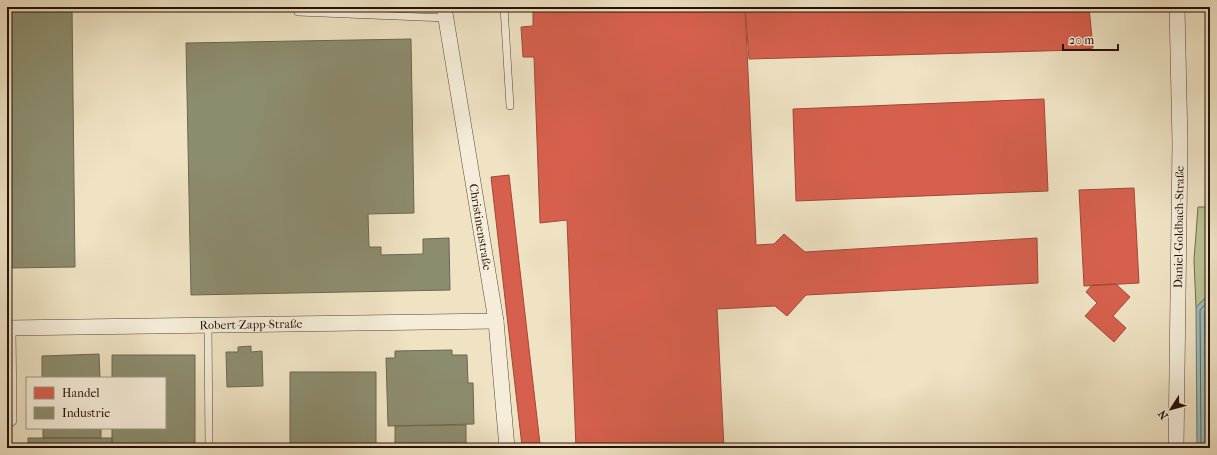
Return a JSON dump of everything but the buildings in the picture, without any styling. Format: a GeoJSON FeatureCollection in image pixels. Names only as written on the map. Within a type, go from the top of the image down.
{"type":"FeatureCollection","features":[{"type":"Feature","properties":{"kind":"street","name":"Daniel-Goldbach-Straße"},"geometry":{"type":"LineString","coordinates":[[1176,448],[1180,150],[1177,7]]}},
{"type":"Feature","properties":{"kind":"street","name":"Christinenstraße"},"geometry":{"type":"LineString","coordinates":[[445,13],[496,321],[506,448]]}},
{"type":"Feature","properties":{"kind":"street","name":"Robert-Zapp-Straße"},"geometry":{"type":"LineString","coordinates":[[10,328],[496,321]]}},
{"type":"Feature","properties":{"kind":"lane"},"geometry":{"type":"LineString","coordinates":[[504,7],[510,106]]}},
{"type":"Feature","properties":{"kind":"lane"},"geometry":{"type":"LineString","coordinates":[[298,12],[445,13]]}},
{"type":"Feature","properties":{"kind":"lane"},"geometry":{"type":"LineString","coordinates":[[208,325],[209,448]]}},
{"type":"Feature","properties":{"kind":"lane"},"geometry":{"type":"LineString","coordinates":[[7,424],[10,424],[13,421],[10,328]]}},
{"type":"Feature","properties":{"kind":"green space"},"geometry":{"type":"Polygon","coordinates":[[[1198,207],[1210,207],[1210,294],[1196,307],[1194,260],[1198,207]]]}},
{"type":"Feature","properties":{"kind":"water"},"geometry":{"type":"Polygon","coordinates":[[[1210,294],[1210,448],[1197,448],[1196,307],[1210,294]]]}}]}
